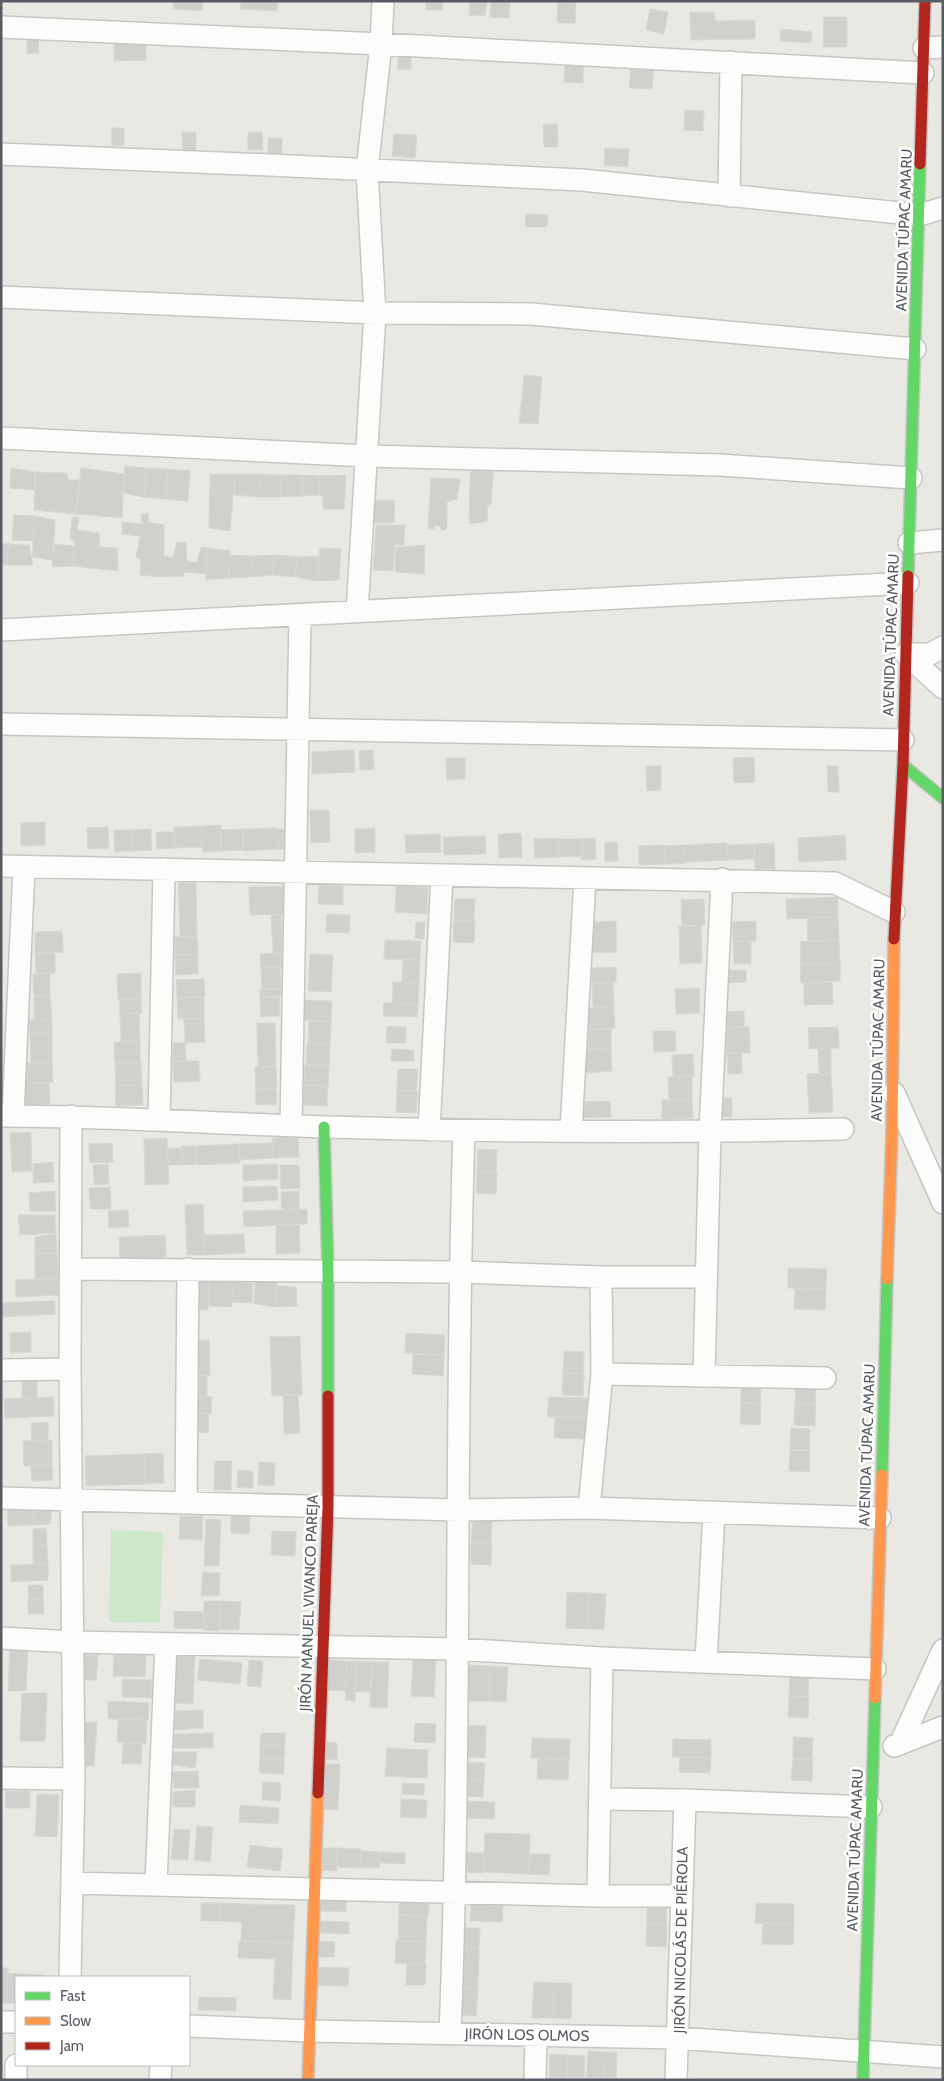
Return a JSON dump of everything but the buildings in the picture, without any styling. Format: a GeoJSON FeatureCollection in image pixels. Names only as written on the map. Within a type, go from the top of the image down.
{"type":"FeatureCollection","features":[{"type":"Feature","properties":{"kind":"main road","name":"AVENIDA TÚPAC AMARU"},"geometry":{"type":"LineString","coordinates":[[863,2080],[893,1091],[894,912],[903,765],[923,73],[933,47],[926,1]]}},
{"type":"Feature","properties":{"kind":"main road"},"geometry":{"type":"LineString","coordinates":[[903,765],[943,798]]}},
{"type":"Feature","properties":{"kind":"main road","name":"JIRÓN MANUEL VIVANCO PAREJA"},"geometry":{"type":"LineString","coordinates":[[308,2080],[328,1507],[328,1271],[324,1127]]}},
{"type":"Feature","properties":{"kind":"street"},"geometry":{"type":"LineString","coordinates":[[357,612],[368,456],[375,313],[367,170],[381,44],[383,1]]}},
{"type":"Feature","properties":{"kind":"street"},"geometry":{"type":"LineString","coordinates":[[1,27],[381,44],[923,73]]}},
{"type":"Feature","properties":{"kind":"street"},"geometry":{"type":"LineString","coordinates":[[729,196],[731,62]]}},
{"type":"Feature","properties":{"kind":"street"},"geometry":{"type":"LineString","coordinates":[[1,154],[582,180],[919,216],[943,208]]}},
{"type":"Feature","properties":{"kind":"street"},"geometry":{"type":"LineString","coordinates":[[1,297],[375,313],[531,314],[915,349]]}},
{"type":"Feature","properties":{"kind":"street"},"geometry":{"type":"LineString","coordinates":[[1,438],[368,456],[720,465],[911,478]]}},
{"type":"Feature","properties":{"kind":"street"},"geometry":{"type":"LineString","coordinates":[[909,543],[943,540]]}},
{"type":"Feature","properties":{"kind":"street"},"geometry":{"type":"LineString","coordinates":[[1,630],[908,583]]}},
{"type":"Feature","properties":{"kind":"street"},"geometry":{"type":"LineString","coordinates":[[290,1126],[300,615]]}},
{"type":"Feature","properties":{"kind":"street"},"geometry":{"type":"LineString","coordinates":[[906,654],[930,654],[943,647]]}},
{"type":"Feature","properties":{"kind":"street"},"geometry":{"type":"LineString","coordinates":[[906,654],[943,688]]}},
{"type":"Feature","properties":{"kind":"street"},"geometry":{"type":"LineString","coordinates":[[1,724],[903,740]]}},
{"type":"Feature","properties":{"kind":"street"},"geometry":{"type":"LineString","coordinates":[[1,866],[442,876],[722,879],[835,883],[894,912]]}},
{"type":"Feature","properties":{"kind":"street"},"geometry":{"type":"LineString","coordinates":[[24,866],[7,1116],[71,1116],[290,1126],[464,1131],[710,1132],[843,1129]]}},
{"type":"Feature","properties":{"kind":"street"},"geometry":{"type":"LineString","coordinates":[[159,1120],[164,870]]}},
{"type":"Feature","properties":{"kind":"street"},"geometry":{"type":"LineString","coordinates":[[429,1130],[442,876]]}},
{"type":"Feature","properties":{"kind":"street"},"geometry":{"type":"LineString","coordinates":[[571,1131],[585,878]]}},
{"type":"Feature","properties":{"kind":"street"},"geometry":{"type":"LineString","coordinates":[[704,1376],[710,1132],[722,879]]}},
{"type":"Feature","properties":{"kind":"street"},"geometry":{"type":"LineString","coordinates":[[893,1091],[943,1203]]}},
{"type":"Feature","properties":{"kind":"street"},"geometry":{"type":"LineString","coordinates":[[70,1976],[74,1779],[70,1369],[71,1116]]}},
{"type":"Feature","properties":{"kind":"street"},"geometry":{"type":"LineString","coordinates":[[450,2034],[456,1892],[459,1272],[464,1131]]}},
{"type":"Feature","properties":{"kind":"street"},"geometry":{"type":"LineString","coordinates":[[71,1268],[706,1277]]}},
{"type":"Feature","properties":{"kind":"street"},"geometry":{"type":"LineString","coordinates":[[186,1503],[188,1269]]}},
{"type":"Feature","properties":{"kind":"street"},"geometry":{"type":"LineString","coordinates":[[589,1508],[602,1374],[601,1277]]}},
{"type":"Feature","properties":{"kind":"street"},"geometry":{"type":"LineString","coordinates":[[1,1370],[70,1369]]}},
{"type":"Feature","properties":{"kind":"street"},"geometry":{"type":"LineString","coordinates":[[602,1374],[825,1378]]}},
{"type":"Feature","properties":{"kind":"street"},"geometry":{"type":"LineString","coordinates":[[1,1498],[459,1510],[589,1508],[880,1518]]}},
{"type":"Feature","properties":{"kind":"street"},"geometry":{"type":"LineString","coordinates":[[706,1662],[714,1513]]}},
{"type":"Feature","properties":{"kind":"street"},"geometry":{"type":"LineString","coordinates":[[1,1638],[73,1642],[457,1648],[602,1658],[875,1669]]}},
{"type":"Feature","properties":{"kind":"street"},"geometry":{"type":"LineString","coordinates":[[156,1884],[166,1644]]}},
{"type":"Feature","properties":{"kind":"street"},"geometry":{"type":"LineString","coordinates":[[900,1744],[943,1650]]}},
{"type":"Feature","properties":{"kind":"street"},"geometry":{"type":"LineString","coordinates":[[598,1896],[602,1658]]}},
{"type":"Feature","properties":{"kind":"street"},"geometry":{"type":"LineString","coordinates":[[873,1759],[889,1748],[943,1727]]}},
{"type":"Feature","properties":{"kind":"street"},"geometry":{"type":"LineString","coordinates":[[1,1778],[74,1779]]}},
{"type":"Feature","properties":{"kind":"street"},"geometry":{"type":"LineString","coordinates":[[600,1799],[685,1800],[871,1807]]}},
{"type":"Feature","properties":{"kind":"street","name":"JIRÓN NICOLÁS DE PIÉROLA"},"geometry":{"type":"LineString","coordinates":[[676,2080],[685,1800]]}},
{"type":"Feature","properties":{"kind":"street"},"geometry":{"type":"LineString","coordinates":[[72,1883],[598,1896],[681,1896]]}},
{"type":"Feature","properties":{"kind":"street"},"geometry":{"type":"LineString","coordinates":[[1,2022],[15,2022]]}},
{"type":"Feature","properties":{"kind":"street","name":"JIRÓN LOS OLMOS"},"geometry":{"type":"LineString","coordinates":[[190,2026],[310,2031],[678,2038],[943,2057]]}},
{"type":"Feature","properties":{"kind":"street"},"geometry":{"type":"LineString","coordinates":[[535,2080],[536,2035]]}},
{"type":"Feature","properties":{"kind":"street"},"geometry":{"type":"LineString","coordinates":[[16,2066],[16,2080]]}},
{"type":"Feature","properties":{"kind":"street"},"geometry":{"type":"LineString","coordinates":[[160,2080],[161,2066]]}},
{"type":"Feature","properties":{"kind":"green space"},"geometry":{"type":"Polygon","coordinates":[[[111,1530],[163,1532],[160,1623],[109,1622],[111,1530]]]}},
{"type":"Feature","properties":{"kind":"traffic: fast"},"geometry":{"type":"LineString","coordinates":[[908,576],[920,164]]}},
{"type":"Feature","properties":{"kind":"traffic: fast"},"geometry":{"type":"LineString","coordinates":[[903,765],[943,798]]}},
{"type":"Feature","properties":{"kind":"traffic: fast"},"geometry":{"type":"LineString","coordinates":[[324,1127],[328,1271],[328,1396]]}},
{"type":"Feature","properties":{"kind":"traffic: fast"},"geometry":{"type":"LineString","coordinates":[[882,1475],[887,1279]]}},
{"type":"Feature","properties":{"kind":"traffic: fast"},"geometry":{"type":"LineString","coordinates":[[863,2080],[875,1698]]}},
{"type":"Feature","properties":{"kind":"traffic: slow"},"geometry":{"type":"LineString","coordinates":[[887,1279],[892,1131],[894,939]]}},
{"type":"Feature","properties":{"kind":"traffic: slow"},"geometry":{"type":"LineString","coordinates":[[875,1698],[882,1475]]}},
{"type":"Feature","properties":{"kind":"traffic: slow"},"geometry":{"type":"LineString","coordinates":[[308,2080],[318,1793]]}},
{"type":"Feature","properties":{"kind":"traffic: jam"},"geometry":{"type":"LineString","coordinates":[[920,164],[925,1]]}},
{"type":"Feature","properties":{"kind":"traffic: jam"},"geometry":{"type":"LineString","coordinates":[[894,939],[903,765],[908,576]]}},
{"type":"Feature","properties":{"kind":"traffic: jam"},"geometry":{"type":"LineString","coordinates":[[318,1793],[328,1507],[328,1396]]}}]}
